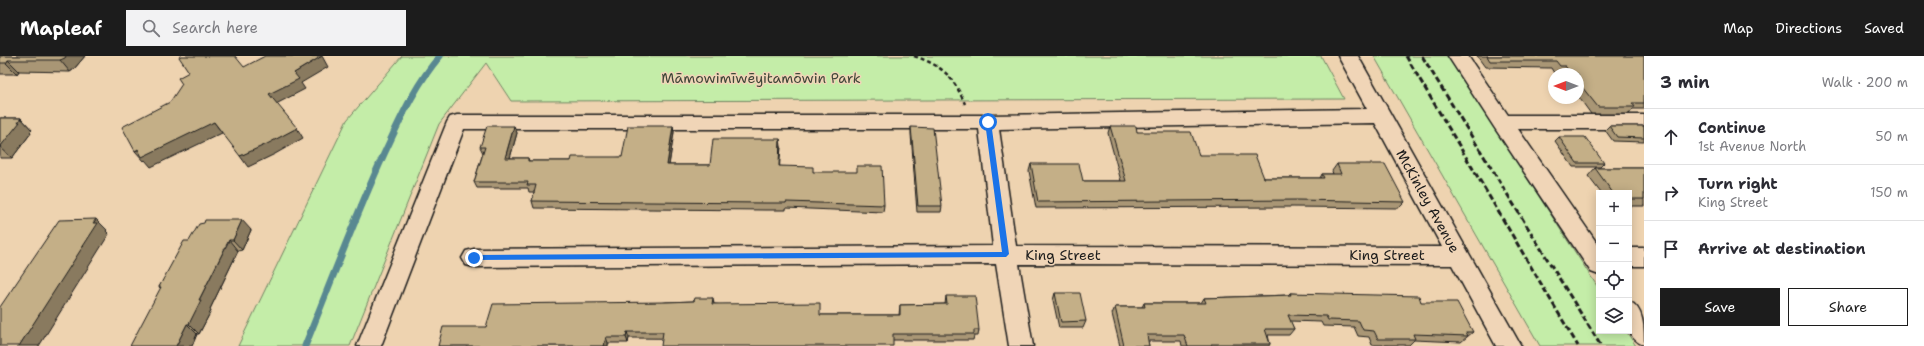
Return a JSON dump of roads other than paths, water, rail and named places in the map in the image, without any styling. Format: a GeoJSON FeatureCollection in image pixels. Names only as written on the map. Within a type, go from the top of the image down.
{"type":"FeatureCollection","features":[{"type":"Feature","properties":{"kind":"street","name":"McKinley Avenue"},"geometry":{"type":"LineString","coordinates":[[1348,56],[1509,346]]}},
{"type":"Feature","properties":{"kind":"street"},"geometry":{"type":"LineString","coordinates":[[1458,56],[1501,122],[1596,259]]}},
{"type":"Feature","properties":{"kind":"street"},"geometry":{"type":"LineString","coordinates":[[369,346],[457,122],[988,122],[1382,116]]}},
{"type":"Feature","properties":{"kind":"street"},"geometry":{"type":"LineString","coordinates":[[988,122],[1006,254],[1022,346]]}},
{"type":"Feature","properties":{"kind":"street"},"geometry":{"type":"LineString","coordinates":[[1501,122],[1644,122]]}},
{"type":"Feature","properties":{"kind":"street","name":"King Street"},"geometry":{"type":"LineString","coordinates":[[474,258],[1006,254],[1459,256]]}},
{"type":"Feature","properties":{"kind":"street"},"geometry":{"type":"LineString","coordinates":[[1632,258],[1644,257]]}},
{"type":"Feature","properties":{"kind":"street"},"geometry":{"type":"LineString","coordinates":[[1632,316],[1644,334]]}},
{"type":"Feature","properties":{"kind":"waterway"},"geometry":{"type":"LineString","coordinates":[[305,346],[353,226],[384,154],[416,91],[431,67],[440,56]]}},
{"type":"Feature","properties":{"kind":"railway"},"geometry":{"type":"LineString","coordinates":[[1406,56],[1578,346]]}},
{"type":"Feature","properties":{"kind":"railway"},"geometry":{"type":"LineString","coordinates":[[1422,56],[1601,346]]}},
{"type":"Feature","properties":{"kind":"park label","name":"Māmowimīwēyitamōwin Park"},"geometry":{"type":"Point","coordinates":[761,78]}}]}
